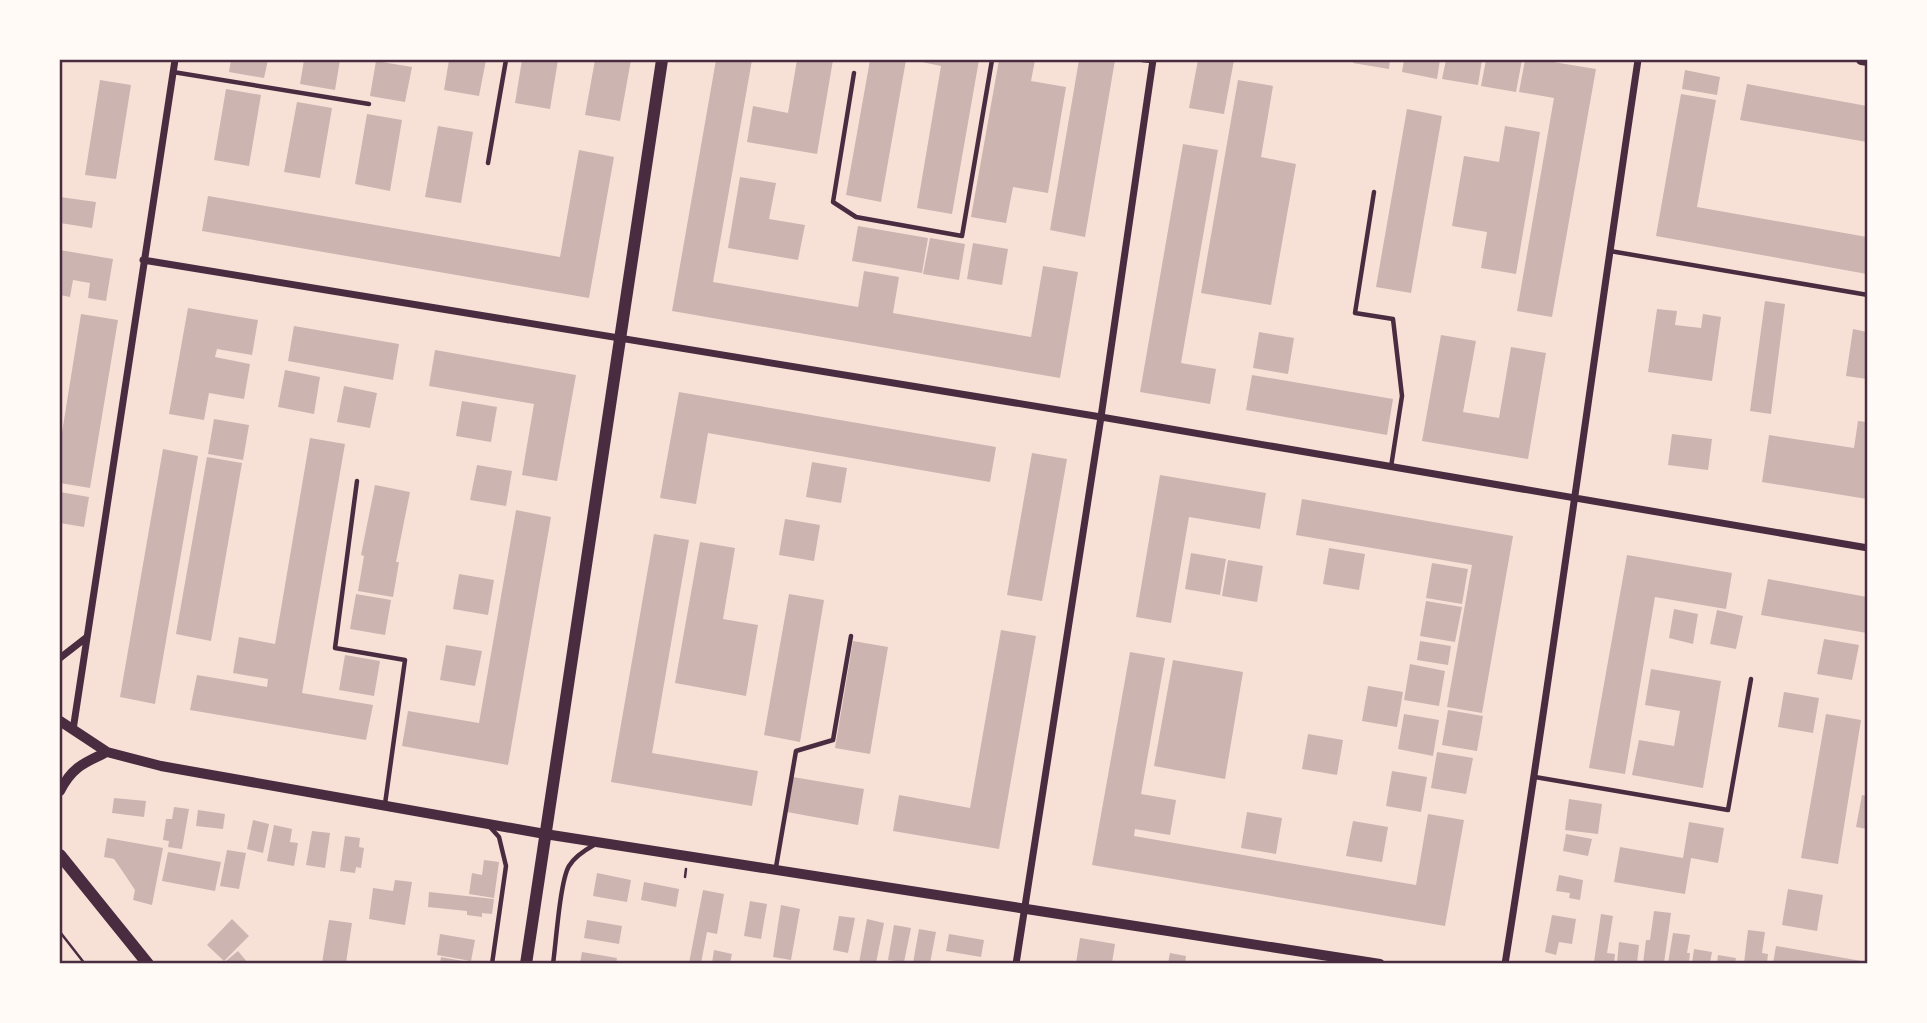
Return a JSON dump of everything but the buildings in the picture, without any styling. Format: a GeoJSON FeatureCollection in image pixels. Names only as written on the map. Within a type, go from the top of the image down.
{"type":"FeatureCollection","features":[{"type":"Feature","properties":{"kind":"main road"},"geometry":{"type":"LineString","coordinates":[[526,964],[662,60]]}},
{"type":"Feature","properties":{"kind":"main road"},"geometry":{"type":"LineString","coordinates":[[60,855],[148,964]]}},
{"type":"Feature","properties":{"kind":"street"},"geometry":{"type":"LineString","coordinates":[[73,730],[175,60]]}},
{"type":"Feature","properties":{"kind":"street"},"geometry":{"type":"LineString","coordinates":[[1016,964],[1153,60]]}},
{"type":"Feature","properties":{"kind":"street"},"geometry":{"type":"LineString","coordinates":[[1505,964],[1576,500],[1638,60]]}},
{"type":"Feature","properties":{"kind":"street"},"geometry":{"type":"LineString","coordinates":[[1861,60],[1867,61]]}},
{"type":"Feature","properties":{"kind":"street"},"geometry":{"type":"LineString","coordinates":[[143,260],[1101,417],[1867,548]]}},
{"type":"Feature","properties":{"kind":"street"},"geometry":{"type":"LineString","coordinates":[[60,658],[87,637]]}},
{"type":"Feature","properties":{"kind":"street"},"geometry":{"type":"LineString","coordinates":[[60,721],[107,752],[161,766],[545,834],[1380,964]]}},
{"type":"Feature","properties":{"kind":"street"},"geometry":{"type":"LineString","coordinates":[[60,791],[66,778],[79,765],[107,752]]}},
{"type":"Feature","properties":{"kind":"lane"},"geometry":{"type":"LineString","coordinates":[[488,163],[506,60]]}},
{"type":"Feature","properties":{"kind":"lane"},"geometry":{"type":"LineString","coordinates":[[854,73],[833,202],[856,217],[962,236],[992,60]]}},
{"type":"Feature","properties":{"kind":"lane"},"geometry":{"type":"LineString","coordinates":[[1142,60],[1153,60]]}},
{"type":"Feature","properties":{"kind":"lane"},"geometry":{"type":"LineString","coordinates":[[173,72],[369,104]]}},
{"type":"Feature","properties":{"kind":"lane"},"geometry":{"type":"LineString","coordinates":[[1374,192],[1355,313],[1393,319],[1402,396],[1391,468]]}},
{"type":"Feature","properties":{"kind":"lane"},"geometry":{"type":"LineString","coordinates":[[1609,251],[1867,295]]}},
{"type":"Feature","properties":{"kind":"lane"},"geometry":{"type":"LineString","coordinates":[[358,481],[335,648],[405,660],[385,805]]}},
{"type":"Feature","properties":{"kind":"lane"},"geometry":{"type":"LineString","coordinates":[[776,868],[796,751],[833,740],[850,636]]}},
{"type":"Feature","properties":{"kind":"lane"},"geometry":{"type":"LineString","coordinates":[[1535,778],[1728,810],[1751,679]]}},
{"type":"Feature","properties":{"kind":"lane"},"geometry":{"type":"LineString","coordinates":[[487,824],[499,837],[506,866],[492,964]]}},
{"type":"Feature","properties":{"kind":"lane"},"geometry":{"type":"LineString","coordinates":[[553,964],[569,867],[581,853],[599,842]]}},
{"type":"Feature","properties":{"kind":"path"},"geometry":{"type":"LineString","coordinates":[[60,932],[85,964]]}}]}
